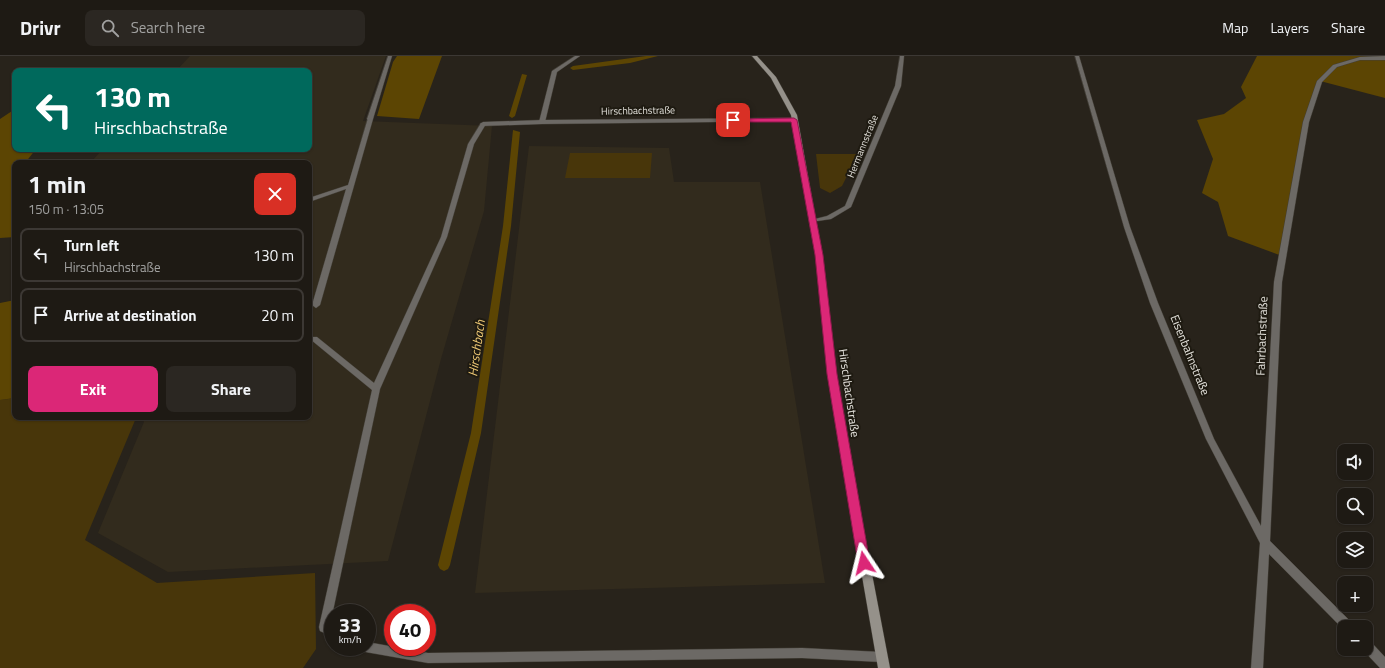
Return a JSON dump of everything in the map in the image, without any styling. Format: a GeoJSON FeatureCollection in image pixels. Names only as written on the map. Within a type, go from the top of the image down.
{"type":"FeatureCollection","features":[{"type":"Feature","properties":{"kind":"street"},"geometry":{"type":"LineString","coordinates":[[316,305],[350,186],[390,56]]}},
{"type":"Feature","properties":{"kind":"street"},"geometry":{"type":"LineString","coordinates":[[542,122],[555,71],[578,56]]}},
{"type":"Feature","properties":{"kind":"street","name":"Hirschbachstraße"},"geometry":{"type":"LineString","coordinates":[[754,56],[773,76],[794,115],[819,255],[832,374],[842,438],[882,663]]}},
{"type":"Feature","properties":{"kind":"street","name":"Hermannstraße"},"geometry":{"type":"LineString","coordinates":[[813,221],[829,218],[848,207],[898,86],[902,56]]}},
{"type":"Feature","properties":{"kind":"street","name":"Eisenbahnstraße"},"geometry":{"type":"LineString","coordinates":[[1076,56],[1127,227],[1154,303],[1210,439],[1265,543],[1341,620]]}},
{"type":"Feature","properties":{"kind":"street","name":"Fahrbachstraße"},"geometry":{"type":"LineString","coordinates":[[1257,668],[1278,282],[1306,122],[1320,81],[1335,66],[1359,58],[1385,58]]}},
{"type":"Feature","properties":{"kind":"street","name":"Hirschbachstraße"},"geometry":{"type":"LineString","coordinates":[[376,389],[444,237],[471,144],[483,124],[542,122],[794,120]]}},
{"type":"Feature","properties":{"kind":"street"},"geometry":{"type":"LineString","coordinates":[[312,199],[350,186]]}},
{"type":"Feature","properties":{"kind":"street"},"geometry":{"type":"LineString","coordinates":[[314,339],[376,389],[329,604]]}},
{"type":"Feature","properties":{"kind":"street"},"geometry":{"type":"LineString","coordinates":[[376,649],[428,658],[802,653],[882,663]]}},
{"type":"Feature","properties":{"kind":"street"},"geometry":{"type":"LineString","coordinates":[[1373,652],[1385,665]]}},
{"type":"Feature","properties":{"kind":"shaded area"},"geometry":{"type":"Polygon","coordinates":[[[190,56],[386,56],[363,121],[492,126],[484,211],[441,359],[388,561],[168,572],[98,533],[144,422],[143,420],[312,420],[312,160],[93,160],[100,152],[312,152],[312,68],[179,68],[190,56]]]}},
{"type":"Feature","properties":{"kind":"shaded area"},"geometry":{"type":"Polygon","coordinates":[[[397,56],[442,56],[419,119],[377,116],[393,62],[397,56]]]}},
{"type":"Feature","properties":{"kind":"shaded area"},"geometry":{"type":"Polygon","coordinates":[[[1257,56],[1385,56],[1385,98],[1320,81],[1306,122],[1282,256],[1228,236],[1218,202],[1202,193],[1213,159],[1197,120],[1224,114],[1246,98],[1241,87],[1257,56]]]}},
{"type":"Feature","properties":{"kind":"shaded area"},"geometry":{"type":"Polygon","coordinates":[[[12,111],[12,152],[34,152],[27,160],[12,160],[12,237],[0,238],[0,119],[12,111]]]}},
{"type":"Feature","properties":{"kind":"shaded area"},"geometry":{"type":"Polygon","coordinates":[[[529,146],[669,148],[674,182],[760,182],[825,583],[475,593],[529,146]]]}},
{"type":"Feature","properties":{"kind":"shaded area"},"geometry":{"type":"Polygon","coordinates":[[[570,153],[652,153],[650,178],[565,178],[570,153]]]}},
{"type":"Feature","properties":{"kind":"shaded area"},"geometry":{"type":"Polygon","coordinates":[[[816,154],[858,154],[842,186],[830,193],[820,188],[816,154]]]}},
{"type":"Feature","properties":{"kind":"shaded area"},"geometry":{"type":"Polygon","coordinates":[[[12,301],[12,398],[0,400],[0,303],[12,301]]]}},
{"type":"Feature","properties":{"kind":"shaded area"},"geometry":{"type":"Polygon","coordinates":[[[12,398],[12,420],[135,420],[85,540],[157,583],[315,573],[316,649],[303,668],[0,668],[0,400],[12,398]]]}},
{"type":"Feature","properties":{"kind":"waterway","name":"Hirschbach"},"geometry":{"type":"LineString","coordinates":[[573,68],[630,61],[655,56]]}},
{"type":"Feature","properties":{"kind":"waterway","name":"Hirschbach"},"geometry":{"type":"LineString","coordinates":[[512,116],[524,75]]}},
{"type":"Feature","properties":{"kind":"waterway","name":"Hirschbach"},"geometry":{"type":"LineString","coordinates":[[444,565],[476,433],[507,226],[516,132]]}},
{"type":"Feature","properties":{"kind":"route"},"geometry":{"type":"LineString","coordinates":[[733,120],[794,120],[819,255],[832,374],[864,563]]}}]}
